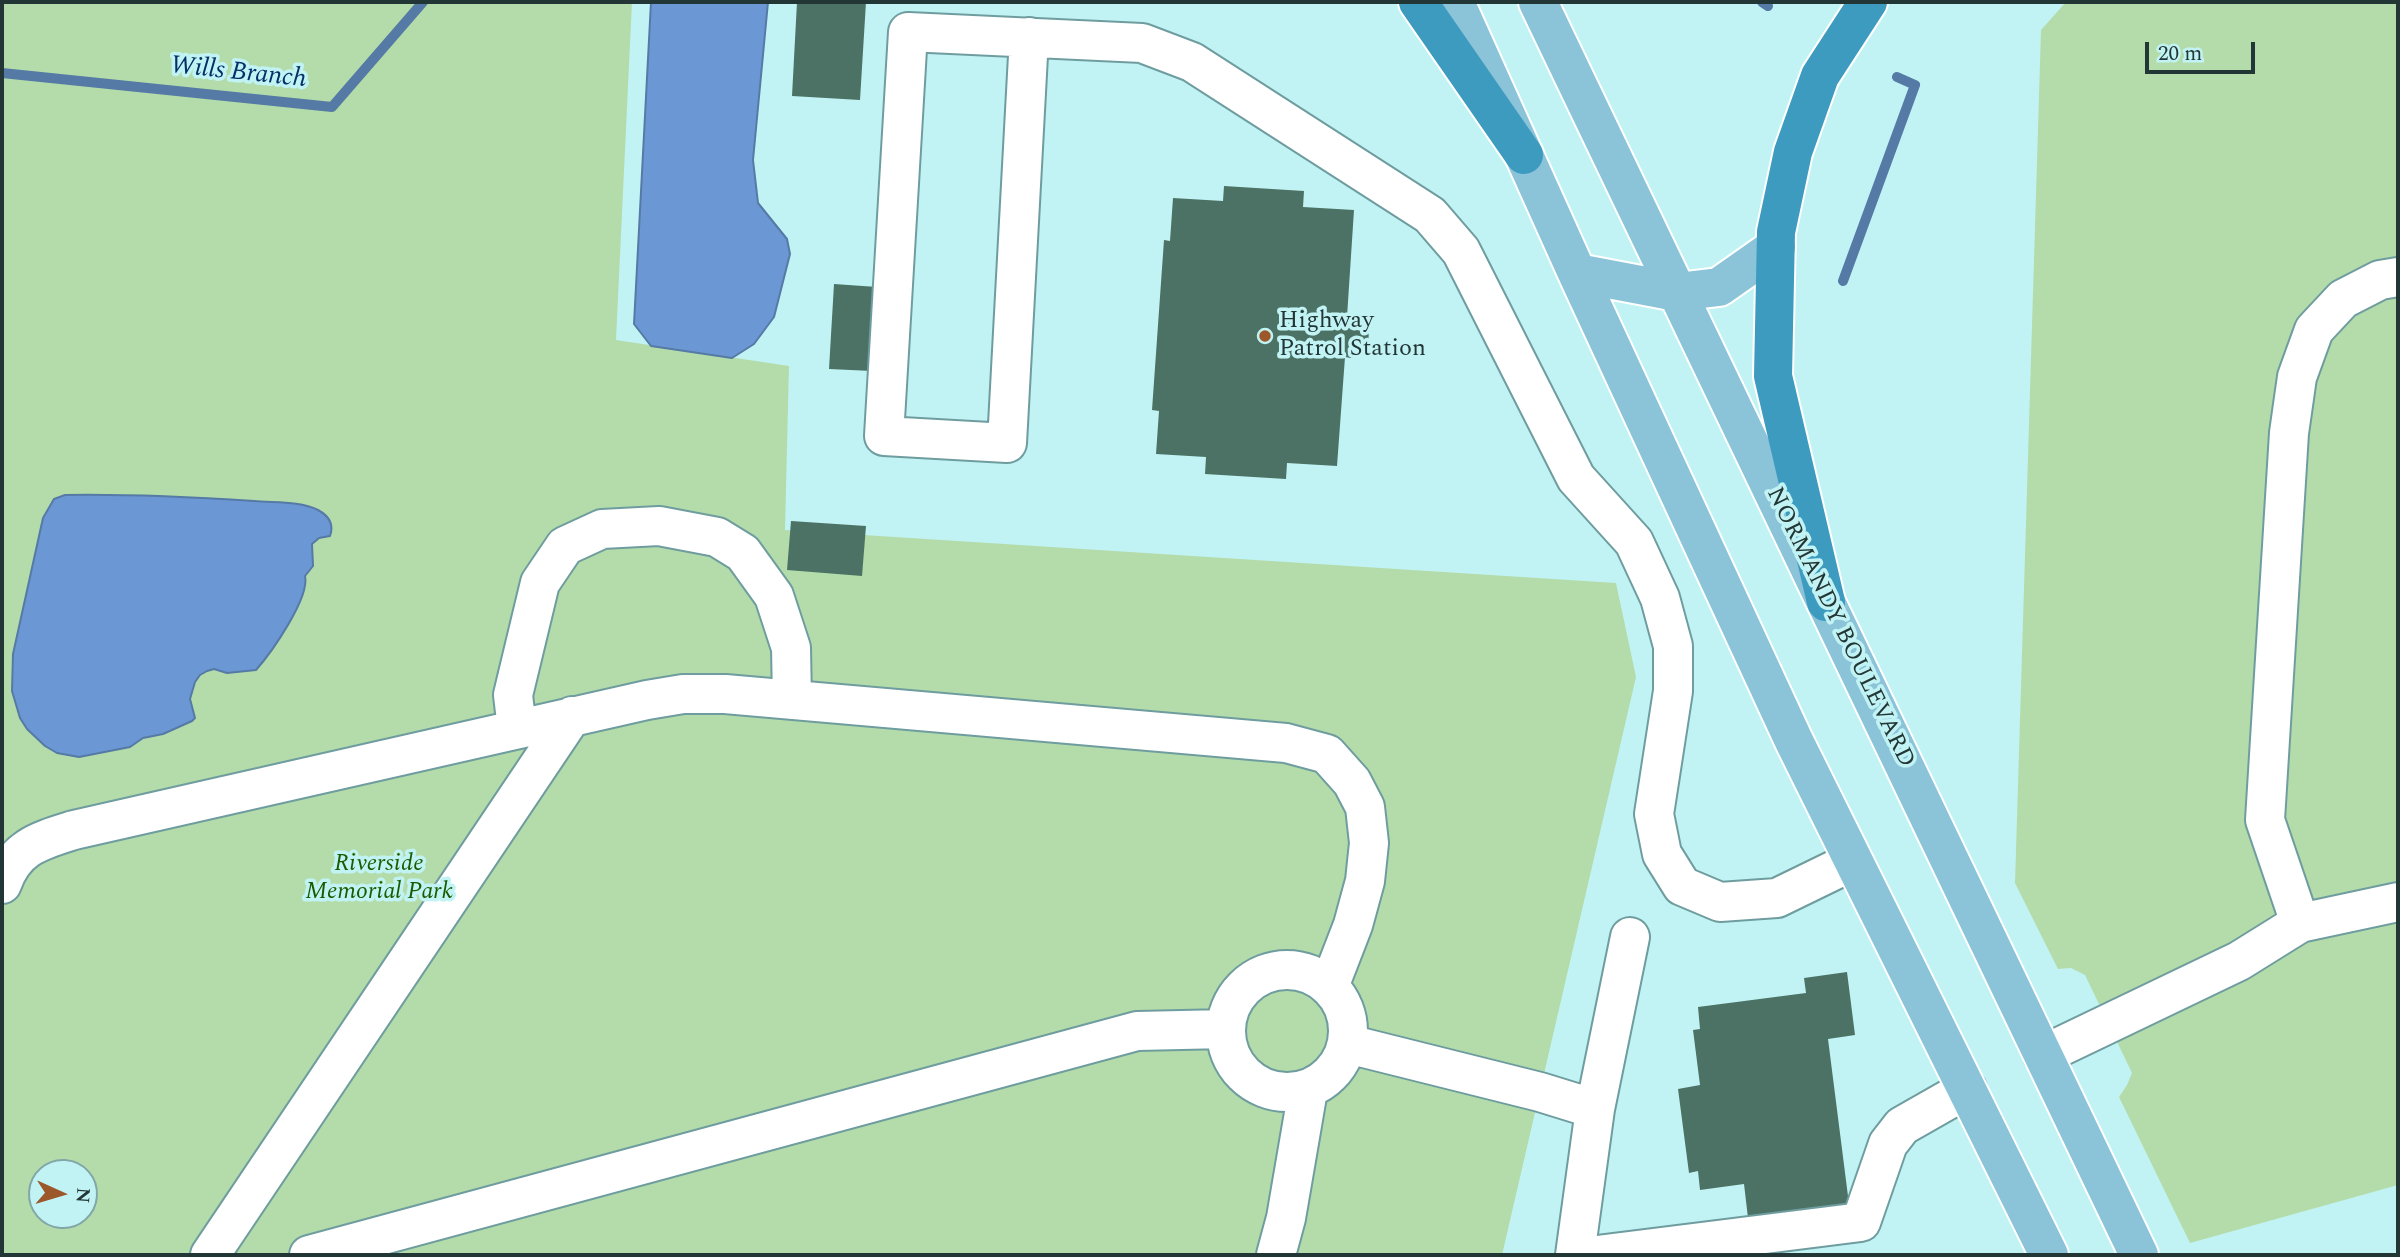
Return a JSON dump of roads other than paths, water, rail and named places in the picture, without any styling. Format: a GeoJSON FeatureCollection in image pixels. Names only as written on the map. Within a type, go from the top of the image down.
{"type":"FeatureCollection","features":[{"type":"Feature","properties":{"kind":"highway"},"geometry":{"type":"LineString","coordinates":[[1418,2],[1524,155]]}},
{"type":"Feature","properties":{"kind":"highway"},"geometry":{"type":"LineString","coordinates":[[1826,602],[1773,376],[1776,232],[1793,152],[1820,76],[1868,2]]}},
{"type":"Feature","properties":{"kind":"main road"},"geometry":{"type":"LineString","coordinates":[[1455,2],[1577,273],[1794,741],[2049,1255]]}},
{"type":"Feature","properties":{"kind":"main road","name":"NORMANDY BOULEVARD"},"geometry":{"type":"LineString","coordinates":[[1538,2],[2139,1255]]}},
{"type":"Feature","properties":{"kind":"main road"},"geometry":{"type":"LineString","coordinates":[[1577,273],[1677,292],[1719,287],[1776,247]]}},
{"type":"Feature","properties":{"kind":"street"},"geometry":{"type":"LineString","coordinates":[[1029,37],[1007,443],[884,436],[908,32],[1029,37],[1142,43],[1192,62],[1430,215],[1461,251],[1576,478],[1634,541],[1660,598],[1673,646],[1673,691],[1654,814],[1661,854],[1682,886],[1720,902],[1777,898],[1853,861]]}},
{"type":"Feature","properties":{"kind":"street"},"geometry":{"type":"LineString","coordinates":[[2300,923],[2265,820],[2289,433],[2297,377],[2314,330],[2343,299],[2380,280],[2398,277]]}},
{"type":"Feature","properties":{"kind":"street"},"geometry":{"type":"LineString","coordinates":[[517,729],[513,695],[540,583],[565,546],[602,529],[659,526],[717,537],[743,554],[774,596],[791,648],[792,700]]}},
{"type":"Feature","properties":{"kind":"street"},"geometry":{"type":"LineString","coordinates":[[2,884],[9,864],[37,841],[62,834],[647,700],[683,694],[725,694],[1286,743],[1327,754],[1352,782],[1366,807],[1368,843],[1365,881],[1353,925],[1329,987]]}},
{"type":"Feature","properties":{"kind":"street"},"geometry":{"type":"LineString","coordinates":[[210,1255],[572,716]]}},
{"type":"Feature","properties":{"kind":"street"},"geometry":{"type":"LineString","coordinates":[[2043,1055],[2239,961],[2300,923],[2398,902]]}},
{"type":"Feature","properties":{"kind":"street"},"geometry":{"type":"LineString","coordinates":[[1575,1255],[1595,1109],[1630,937]]}},
{"type":"Feature","properties":{"kind":"street"},"geometry":{"type":"LineString","coordinates":[[1293,970],[1312,975],[1329,987],[1342,1003],[1348,1023],[1348,1044],[1339,1063],[1326,1079],[1307,1090],[1287,1093],[1268,1090],[1251,1081],[1237,1066],[1228,1049],[1226,1029],[1230,1010],[1240,992],[1255,979],[1273,972],[1293,970]]}},
{"type":"Feature","properties":{"kind":"street"},"geometry":{"type":"LineString","coordinates":[[309,1255],[1137,1031],[1226,1029]]}},
{"type":"Feature","properties":{"kind":"street"},"geometry":{"type":"LineString","coordinates":[[1348,1044],[1595,1109]]}},
{"type":"Feature","properties":{"kind":"street"},"geometry":{"type":"LineString","coordinates":[[1597,1255],[1861,1222],[1888,1144],[1902,1126],[1967,1089]]}},
{"type":"Feature","properties":{"kind":"street"},"geometry":{"type":"LineString","coordinates":[[1276,1255],[1286,1218],[1307,1090]]}},
{"type":"Feature","properties":{"kind":"water"},"geometry":{"type":"Polygon","coordinates":[[[651,2],[768,2],[753,160],[758,203],[787,239],[790,254],[774,317],[754,344],[732,358],[651,346],[634,324],[651,2]]]}},
{"type":"Feature","properties":{"kind":"water"},"geometry":{"type":"Polygon","coordinates":[[[65,495],[160,496],[295,504],[322,512],[330,521],[331,532],[330,536],[319,538],[312,544],[313,566],[305,576],[302,598],[279,639],[256,670],[227,673],[214,669],[207,671],[195,682],[190,699],[195,718],[192,721],[163,734],[143,738],[130,747],[79,757],[57,753],[27,729],[20,718],[12,691],[13,654],[43,518],[54,499],[65,495]]]}},
{"type":"Feature","properties":{"kind":"waterway","name":"Wills Branch"},"geometry":{"type":"LineString","coordinates":[[2,73],[332,107],[423,2]]}},
{"type":"Feature","properties":{"kind":"waterway"},"geometry":{"type":"LineString","coordinates":[[1762,2],[1768,6]]}},
{"type":"Feature","properties":{"kind":"waterway"},"geometry":{"type":"LineString","coordinates":[[1843,281],[1915,85],[1897,77]]}},
{"type":"Feature","properties":{"kind":"place","name":"Highway Patrol Station"},"geometry":{"type":"Point","coordinates":[1265,336]}},
{"type":"Feature","properties":{"kind":"park label","name":"Riverside Memorial Park"},"geometry":{"type":"Point","coordinates":[379,879]}}]}
